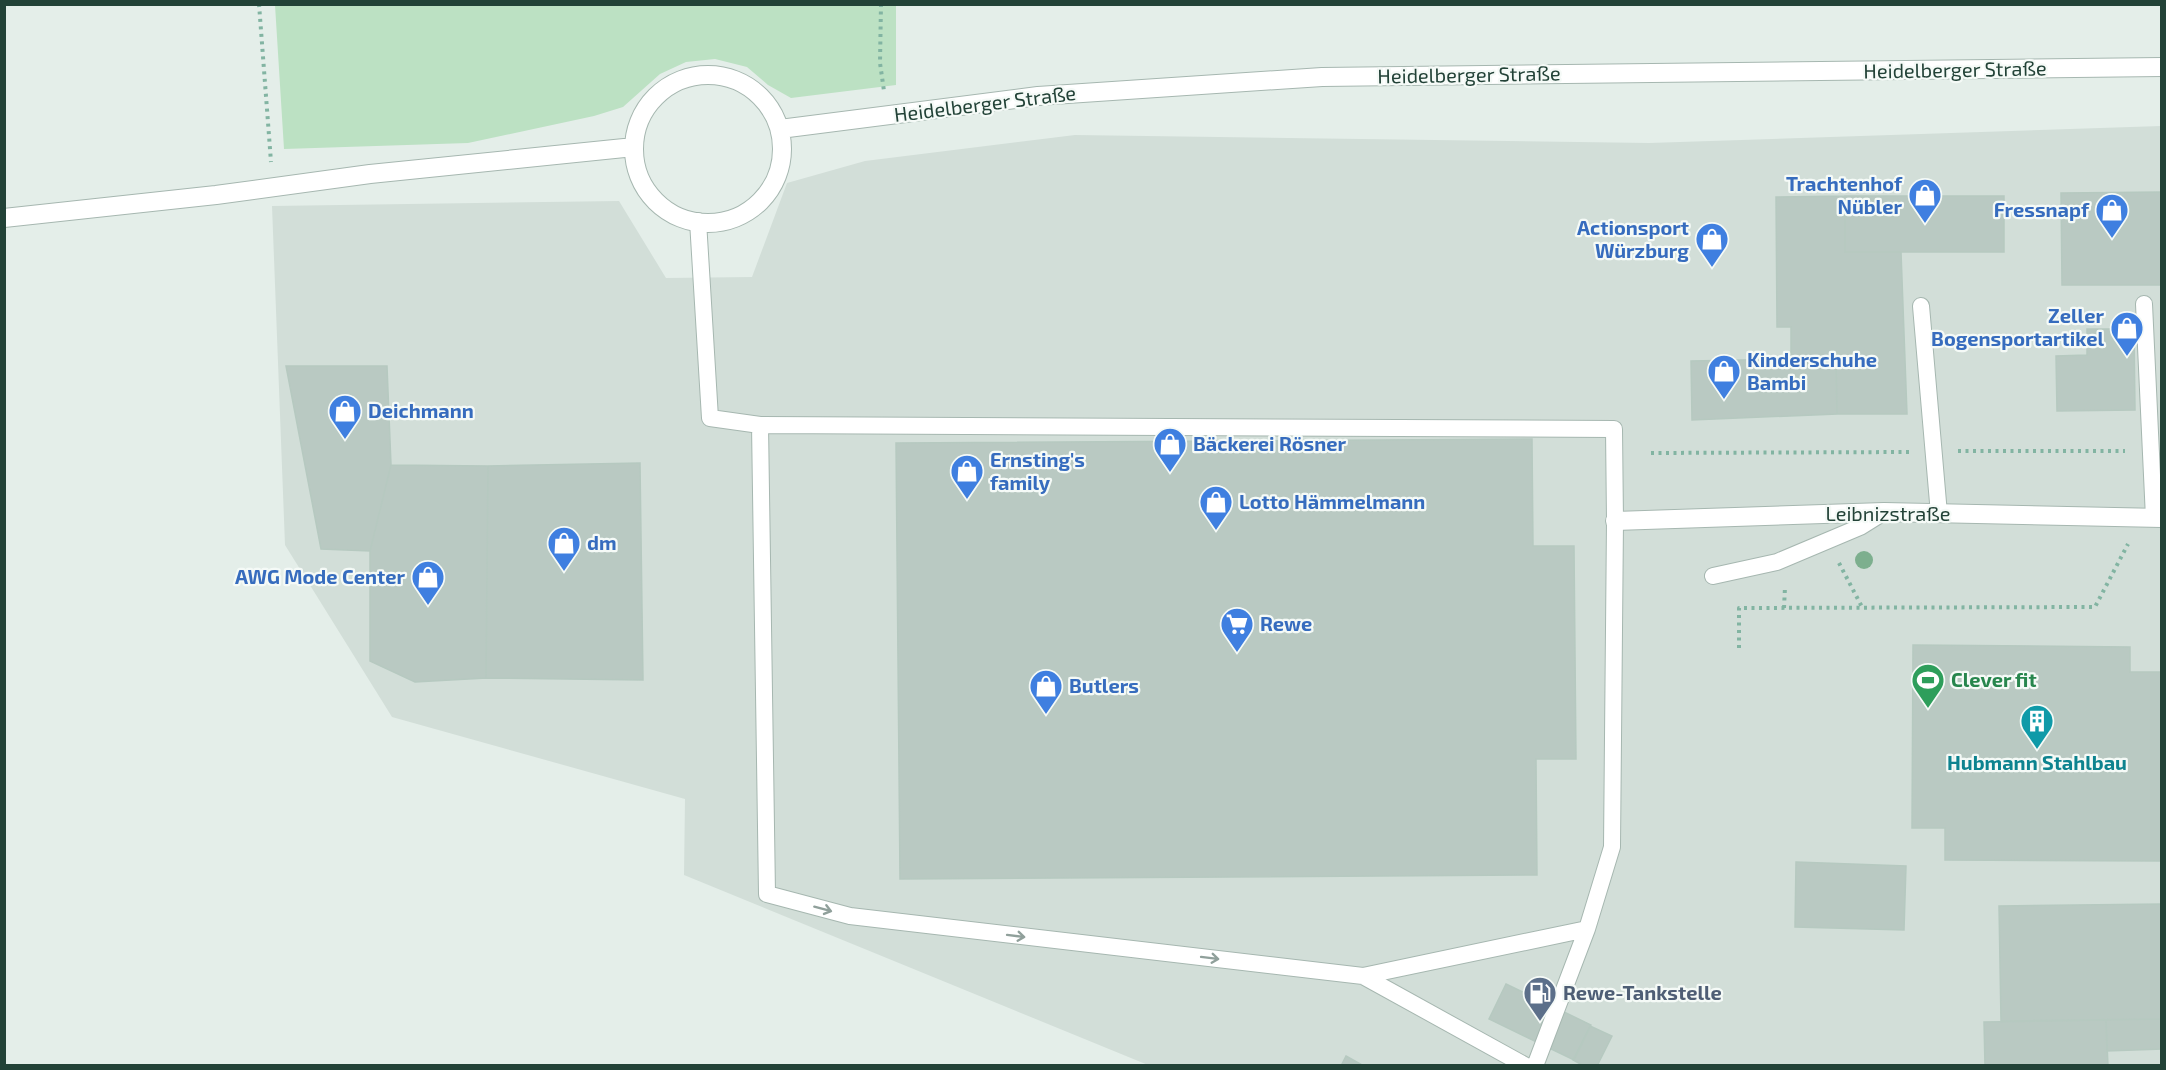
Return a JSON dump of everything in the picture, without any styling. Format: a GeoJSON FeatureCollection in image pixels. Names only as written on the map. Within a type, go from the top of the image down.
{"type":"FeatureCollection","features":[{"type":"Feature","properties":{"kind":"street","name":"Heidelberger Straße"},"geometry":{"type":"LineString","coordinates":[[780,129],[1038,96],[1322,76],[2162,67]]}},
{"type":"Feature","properties":{"kind":"street"},"geometry":{"type":"LineString","coordinates":[[711,75],[734,79],[755,91],[770,108],[780,129],[783,155],[776,180],[761,201],[741,216],[716,223],[691,221],[668,211],[650,194],[638,172],[634,147],[639,123],[650,103],[667,87],[688,77],[711,75]]}},
{"type":"Feature","properties":{"kind":"street"},"geometry":{"type":"LineString","coordinates":[[4,218],[216,195],[370,174],[634,147]]}},
{"type":"Feature","properties":{"kind":"street","name":"Leibnizstraße"},"geometry":{"type":"LineString","coordinates":[[1615,521],[1884,512],[2158,518]]}},
{"type":"Feature","properties":{"kind":"lane"},"geometry":{"type":"LineString","coordinates":[[698,221],[710,418],[760,425],[1614,429],[1612,847],[1587,929],[1535,1065]]}},
{"type":"Feature","properties":{"kind":"lane"},"geometry":{"type":"LineString","coordinates":[[2144,304],[2158,518]]}},
{"type":"Feature","properties":{"kind":"lane"},"geometry":{"type":"LineString","coordinates":[[1921,306],[1939,514]]}},
{"type":"Feature","properties":{"kind":"lane"},"geometry":{"type":"LineString","coordinates":[[760,425],[767,894],[850,916],[1363,976],[1587,929]]}},
{"type":"Feature","properties":{"kind":"lane"},"geometry":{"type":"LineString","coordinates":[[1713,576],[1777,562],[1860,527],[1884,512]]}},
{"type":"Feature","properties":{"kind":"lane"},"geometry":{"type":"LineString","coordinates":[[1363,976],[1526,1065]]}},
{"type":"Feature","properties":{"kind":"path"},"geometry":{"type":"LineString","coordinates":[[259,4],[272,187]]}},
{"type":"Feature","properties":{"kind":"path"},"geometry":{"type":"LineString","coordinates":[[881,4],[880,63],[887,116]]}},
{"type":"Feature","properties":{"kind":"path"},"geometry":{"type":"LineString","coordinates":[[1739,648],[1739,608],[2095,607],[2131,539]]}},
{"type":"Feature","properties":{"kind":"path"},"geometry":{"type":"LineString","coordinates":[[1835,556],[1862,607]]}},
{"type":"Feature","properties":{"kind":"path"},"geometry":{"type":"LineString","coordinates":[[1784,608],[1785,577]]}},
{"type":"Feature","properties":{"kind":"shaded area"},"geometry":{"type":"Polygon","coordinates":[[[2161,126],[2161,1065],[1148,1065],[684,875],[685,799],[392,717],[285,545],[272,206],[619,201],[666,278],[752,277],[787,183],[865,161],[1075,135],[1649,143],[2161,126]]]}},
{"type":"Feature","properties":{"kind":"green space"},"geometry":{"type":"Polygon","coordinates":[[[275,5],[896,5],[896,85],[791,98],[768,85],[747,67],[715,59],[686,62],[660,74],[623,107],[594,116],[468,143],[284,149],[275,5]]]}},
{"type":"Feature","properties":{"kind":"building","name":"Fressnapf"},"geometry":{"type":"Polygon","coordinates":[[[2162,192],[2162,285],[2062,285],[2061,193],[2162,192]]]}},
{"type":"Feature","properties":{"kind":"building","name":"Trachtenhof Nübler"},"geometry":{"type":"Polygon","coordinates":[[[1845,196],[2004,196],[2004,252],[1845,252],[1845,196]]]}},
{"type":"Feature","properties":{"kind":"building"},"geometry":{"type":"Polygon","coordinates":[[[1845,196],[1845,252],[1901,252],[1907,414],[1837,414],[1836,358],[1791,358],[1791,327],[1777,327],[1776,197],[1845,196]]]}},
{"type":"Feature","properties":{"kind":"building"},"geometry":{"type":"Polygon","coordinates":[[[2087,329],[2134,329],[2135,410],[2057,411],[2056,356],[2087,355],[2087,329]]]}},
{"type":"Feature","properties":{"kind":"building"},"geometry":{"type":"Polygon","coordinates":[[[1836,358],[1837,414],[1692,420],[1691,361],[1836,358]]]}},
{"type":"Feature","properties":{"kind":"building","name":"Deichmann"},"geometry":{"type":"Polygon","coordinates":[[[286,366],[387,366],[391,465],[370,551],[321,549],[286,366]]]}},
{"type":"Feature","properties":{"kind":"building","name":"Rewe"},"geometry":{"type":"Polygon","coordinates":[[[1532,439],[1533,546],[1574,546],[1576,759],[1536,759],[1537,875],[900,879],[896,443],[1532,439]]]}},
{"type":"Feature","properties":{"kind":"building","name":"dm"},"geometry":{"type":"Polygon","coordinates":[[[640,463],[643,680],[486,678],[488,466],[640,463]]]}},
{"type":"Feature","properties":{"kind":"building","name":"AWG Mode Center"},"geometry":{"type":"Polygon","coordinates":[[[391,465],[488,466],[486,678],[415,682],[370,661],[370,551],[391,465]]]}},
{"type":"Feature","properties":{"kind":"building","name":"Hubmann Stahlbau"},"geometry":{"type":"Polygon","coordinates":[[[1913,645],[2130,647],[2130,672],[2162,672],[2162,861],[1945,860],[1945,828],[1912,828],[1913,645]]]}},
{"type":"Feature","properties":{"kind":"building"},"geometry":{"type":"Polygon","coordinates":[[[1796,862],[1906,866],[1904,930],[1795,927],[1796,862]]]}},
{"type":"Feature","properties":{"kind":"building"},"geometry":{"type":"Polygon","coordinates":[[[2162,904],[2162,1019],[2001,1021],[1999,906],[2162,904]]]}},
{"type":"Feature","properties":{"kind":"building","name":"Rewe-Tankstelle"},"geometry":{"type":"Polygon","coordinates":[[[1506,984],[1591,1025],[1574,1060],[1489,1019],[1506,984]]]}},
{"type":"Feature","properties":{"kind":"building"},"geometry":{"type":"Polygon","coordinates":[[[2162,1019],[2162,1049],[2107,1051],[2106,1020],[2162,1019]]]}},
{"type":"Feature","properties":{"kind":"building"},"geometry":{"type":"Polygon","coordinates":[[[2106,1020],[2108,1066],[1985,1066],[1984,1022],[2106,1020]]]}},
{"type":"Feature","properties":{"kind":"building"},"geometry":{"type":"Polygon","coordinates":[[[1590,1026],[1612,1036],[1597,1066],[1584,1066],[1573,1060],[1590,1026]]]}},
{"type":"Feature","properties":{"kind":"building"},"geometry":{"type":"Polygon","coordinates":[[[1346,1056],[1364,1066],[1341,1066],[1346,1056]]]}},
{"type":"Feature","properties":{"kind":"place","name":"Trachtenhof Nübler"},"geometry":{"type":"Point","coordinates":[1925,224]}},
{"type":"Feature","properties":{"kind":"place","name":"Fressnapf"},"geometry":{"type":"Point","coordinates":[2112,239]}},
{"type":"Feature","properties":{"kind":"place","name":"Actionsport Würzburg"},"geometry":{"type":"Point","coordinates":[1712,268]}},
{"type":"Feature","properties":{"kind":"place","name":"Zeller Bogensportartikel"},"geometry":{"type":"Point","coordinates":[2127,357]}},
{"type":"Feature","properties":{"kind":"place","name":"Kinderschuhe Bambi"},"geometry":{"type":"Point","coordinates":[1724,400]}},
{"type":"Feature","properties":{"kind":"place","name":"Deichmann"},"geometry":{"type":"Point","coordinates":[345,440]}},
{"type":"Feature","properties":{"kind":"place","name":"Bäckerei Rösner"},"geometry":{"type":"Point","coordinates":[1170,473]}},
{"type":"Feature","properties":{"kind":"place","name":"Ernsting's family"},"geometry":{"type":"Point","coordinates":[967,500]}},
{"type":"Feature","properties":{"kind":"place","name":"Lotto Hämmelmann"},"geometry":{"type":"Point","coordinates":[1216,531]}},
{"type":"Feature","properties":{"kind":"place","name":"dm"},"geometry":{"type":"Point","coordinates":[564,572]}},
{"type":"Feature","properties":{"kind":"place","name":"AWG Mode Center"},"geometry":{"type":"Point","coordinates":[428,606]}},
{"type":"Feature","properties":{"kind":"place","name":"Rewe"},"geometry":{"type":"Point","coordinates":[1237,653]}},
{"type":"Feature","properties":{"kind":"place","name":"Clever fit"},"geometry":{"type":"Point","coordinates":[1928,709]}},
{"type":"Feature","properties":{"kind":"place","name":"Butlers"},"geometry":{"type":"Point","coordinates":[1046,715]}},
{"type":"Feature","properties":{"kind":"place","name":"Hubmann Stahlbau"},"geometry":{"type":"Point","coordinates":[2037,750]}},
{"type":"Feature","properties":{"kind":"place","name":"Rewe-Tankstelle"},"geometry":{"type":"Point","coordinates":[1540,1022]}}]}
